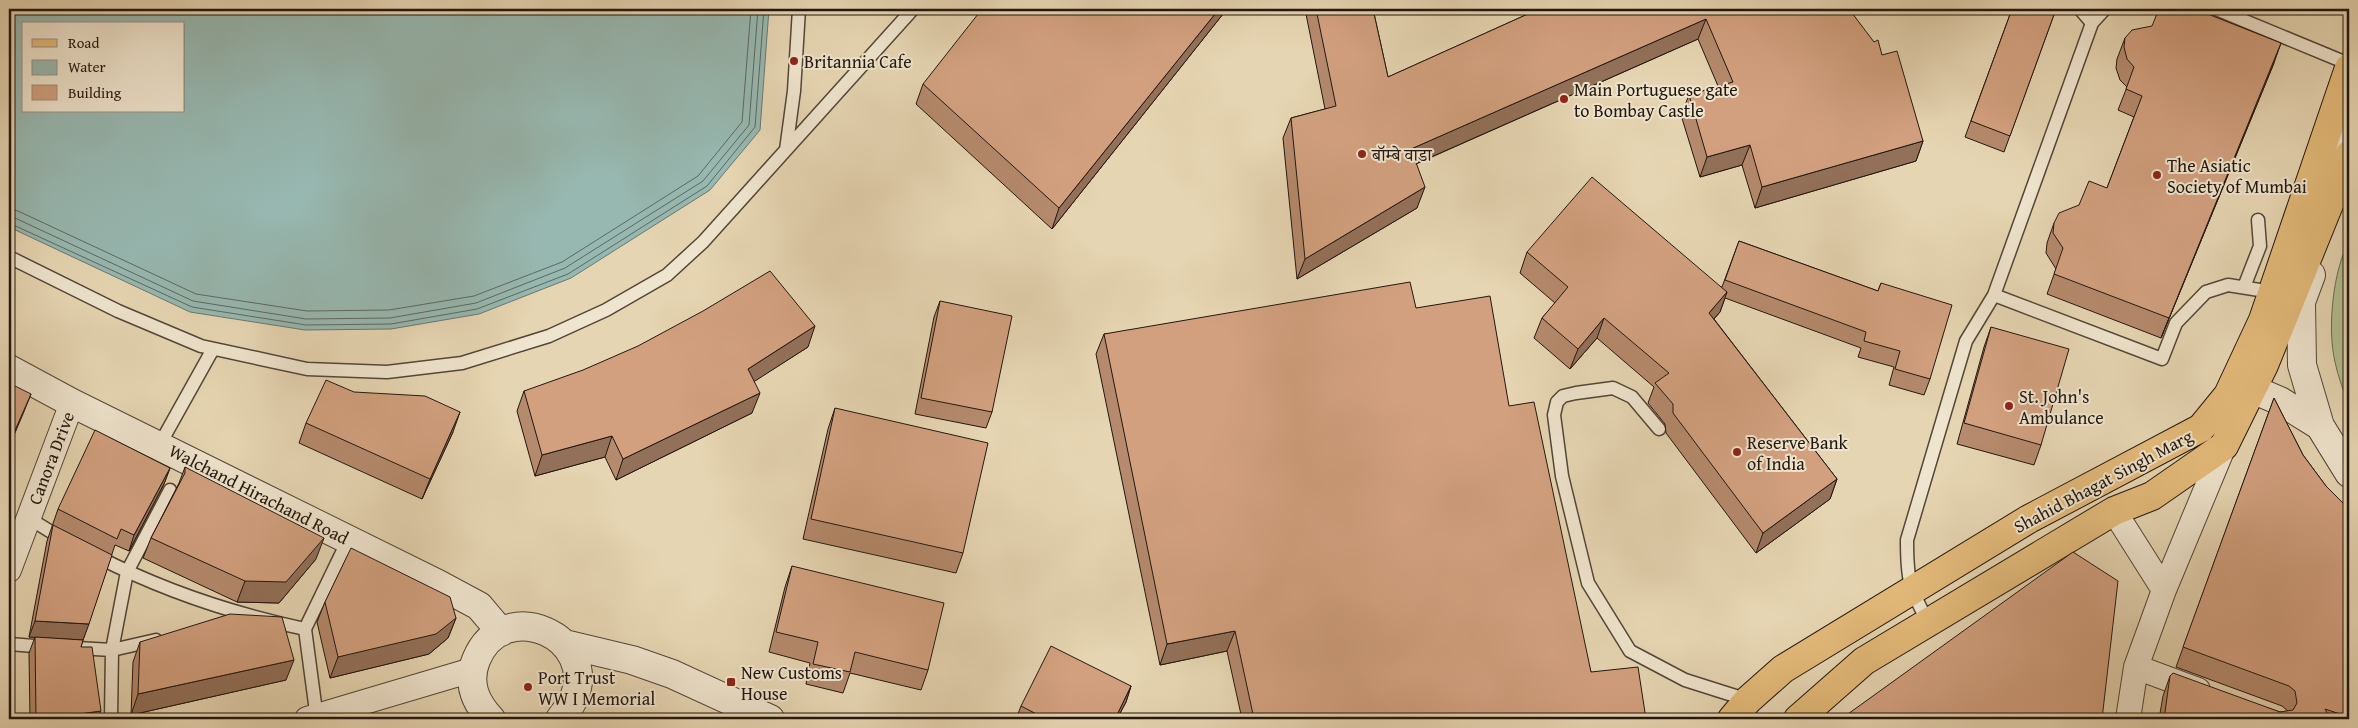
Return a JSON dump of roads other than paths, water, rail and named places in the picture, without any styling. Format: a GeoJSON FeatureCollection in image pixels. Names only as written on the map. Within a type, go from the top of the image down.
{"type":"FeatureCollection","features":[{"type":"Feature","properties":{"kind":"main road","name":"Shahid Bhagat Singh Marg"},"geometry":{"type":"LineString","coordinates":[[1798,719],[1864,661],[2114,511],[2152,496],[2224,446],[2228,395],[2262,320],[2349,68]]}},
{"type":"Feature","properties":{"kind":"main road","name":"Shahid Bhagat Singh Marg"},"geometry":{"type":"LineString","coordinates":[[1740,710],[1783,669],[2029,519],[2228,412],[2252,389],[2264,365],[2349,154]]}},
{"type":"Feature","properties":{"kind":"street"},"geometry":{"type":"LineString","coordinates":[[2324,145],[2349,130]]}},
{"type":"Feature","properties":{"kind":"street"},"geometry":{"type":"LineString","coordinates":[[2349,186],[2323,243],[2301,302],[2302,365],[2320,426],[2349,472]]}},
{"type":"Feature","properties":{"kind":"street","name":"Walchand Hirachand Road"},"geometry":{"type":"LineString","coordinates":[[9,369],[72,402],[349,538],[479,606],[501,632]]}},
{"type":"Feature","properties":{"kind":"street"},"geometry":{"type":"LineString","coordinates":[[2252,389],[2280,400],[2320,426]]}},
{"type":"Feature","properties":{"kind":"street","name":"Canora Drive"},"geometry":{"type":"LineString","coordinates":[[9,570],[27,517],[72,402]]}},
{"type":"Feature","properties":{"kind":"street"},"geometry":{"type":"LineString","coordinates":[[2128,719],[2136,667],[2164,590],[2224,446]]}},
{"type":"Feature","properties":{"kind":"street"},"geometry":{"type":"LineString","coordinates":[[2114,511],[2164,590]]}},
{"type":"Feature","properties":{"kind":"street"},"geometry":{"type":"LineString","coordinates":[[491,719],[479,707],[471,685],[472,670],[481,648],[509,628],[532,626],[550,632],[565,644],[576,666],[577,687],[573,701],[560,719]]}},
{"type":"Feature","properties":{"kind":"street"},"geometry":{"type":"LineString","coordinates":[[565,644],[632,660],[672,674],[770,719]]}},
{"type":"Feature","properties":{"kind":"street"},"geometry":{"type":"LineString","coordinates":[[2136,667],[2216,696]]}},
{"type":"Feature","properties":{"kind":"street"},"geometry":{"type":"LineString","coordinates":[[314,719],[472,670]]}},
{"type":"Feature","properties":{"kind":"lane"},"geometry":{"type":"LineString","coordinates":[[786,150],[794,91],[799,9]]}},
{"type":"Feature","properties":{"kind":"lane"},"geometry":{"type":"LineString","coordinates":[[9,258],[118,311],[201,346],[213,349],[307,369],[387,372],[462,362],[548,336],[606,310],[667,274],[703,242],[913,9]]}},
{"type":"Feature","properties":{"kind":"lane"},"geometry":{"type":"LineString","coordinates":[[2080,9],[2092,23]]}},
{"type":"Feature","properties":{"kind":"lane"},"geometry":{"type":"LineString","coordinates":[[1928,622],[1912,591],[1907,574],[1907,540],[1966,341],[1994,295],[2092,23],[2105,9]]}},
{"type":"Feature","properties":{"kind":"lane"},"geometry":{"type":"LineString","coordinates":[[2216,9],[2349,64]]}},
{"type":"Feature","properties":{"kind":"lane"},"geometry":{"type":"LineString","coordinates":[[2244,287],[2260,246],[2258,220]]}},
{"type":"Feature","properties":{"kind":"lane"},"geometry":{"type":"LineString","coordinates":[[1994,295],[2162,359],[2176,323],[2206,292],[2228,285],[2272,292]]}},
{"type":"Feature","properties":{"kind":"lane"},"geometry":{"type":"LineString","coordinates":[[160,444],[213,349]]}},
{"type":"Feature","properties":{"kind":"lane"},"geometry":{"type":"LineString","coordinates":[[1659,429],[1632,397],[1613,388],[1563,396],[1557,402],[1554,415],[1562,476],[1588,583],[1630,651],[1740,710]]}},
{"type":"Feature","properties":{"kind":"lane"},"geometry":{"type":"LineString","coordinates":[[112,719],[112,650],[127,572],[170,490]]}},
{"type":"Feature","properties":{"kind":"lane"},"geometry":{"type":"LineString","coordinates":[[27,517],[48,532],[127,572],[256,619],[305,628]]}},
{"type":"Feature","properties":{"kind":"lane"},"geometry":{"type":"LineString","coordinates":[[314,719],[305,628],[349,538]]}},
{"type":"Feature","properties":{"kind":"lane"},"geometry":{"type":"LineString","coordinates":[[237,623],[256,619]]}},
{"type":"Feature","properties":{"kind":"lane"},"geometry":{"type":"LineString","coordinates":[[9,644],[112,650],[169,638]]}},
{"type":"Feature","properties":{"kind":"water"},"geometry":{"type":"Polygon","coordinates":[[[9,9],[769,9],[760,130],[710,190],[571,278],[479,314],[391,329],[305,330],[190,312],[9,227],[9,9]]]}},
{"type":"Feature","properties":{"kind":"place","name":"Britannia Cafe"},"geometry":{"type":"Point","coordinates":[794,61]}},
{"type":"Feature","properties":{"kind":"place","name":"Main Portuguese gate to Bombay Castle"},"geometry":{"type":"Point","coordinates":[1564,99]}},
{"type":"Feature","properties":{"kind":"place","name":"बॉम्बे वाडा"},"geometry":{"type":"Point","coordinates":[1362,154]}},
{"type":"Feature","properties":{"kind":"place","name":"The Asiatic Society of Mumbai"},"geometry":{"type":"Point","coordinates":[2157,175]}},
{"type":"Feature","properties":{"kind":"place","name":"St. John's Ambulance"},"geometry":{"type":"Point","coordinates":[2009,406]}},
{"type":"Feature","properties":{"kind":"place","name":"Reserve Bank of India"},"geometry":{"type":"Point","coordinates":[1737,452]}},
{"type":"Feature","properties":{"kind":"place","name":"New Customs House"},"geometry":{"type":"Point","coordinates":[731,682]}},
{"type":"Feature","properties":{"kind":"place","name":"Port Trust WW I Memorial"},"geometry":{"type":"Point","coordinates":[528,687]}}]}
